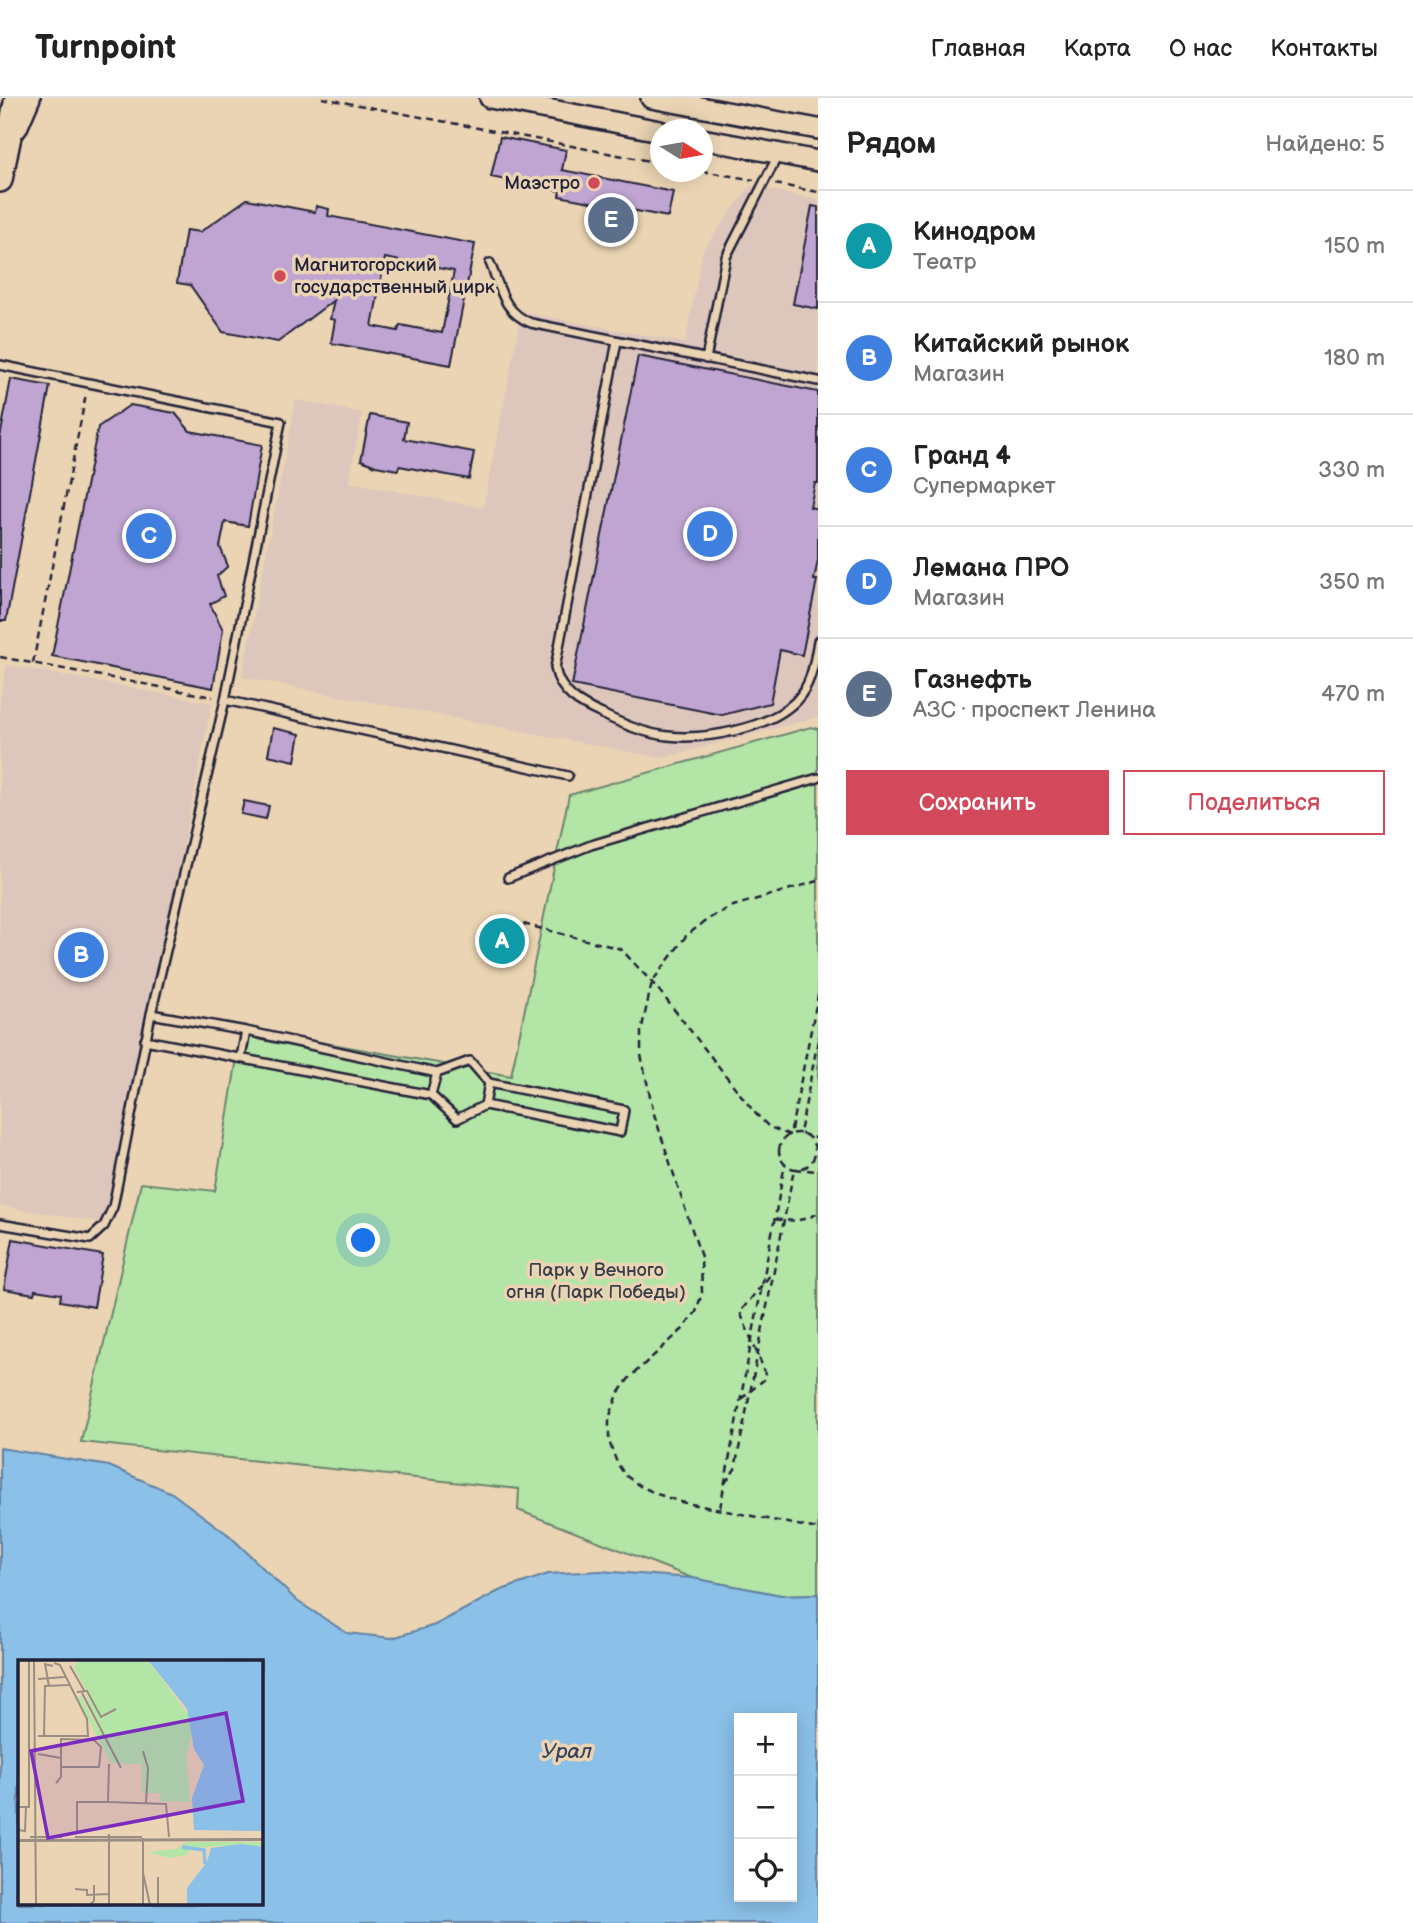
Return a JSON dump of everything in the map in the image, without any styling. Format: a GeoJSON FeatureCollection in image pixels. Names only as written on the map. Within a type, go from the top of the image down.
{"type":"FeatureCollection","features":[{"type":"Feature","properties":{"kind":"main road"},"geometry":{"type":"LineString","coordinates":[[0,180],[17,98]]}},
{"type":"Feature","properties":{"kind":"main road"},"geometry":{"type":"LineString","coordinates":[[6,151],[30,98]]}},
{"type":"Feature","properties":{"kind":"main road"},"geometry":{"type":"LineString","coordinates":[[490,98],[650,129]]}},
{"type":"Feature","properties":{"kind":"main road"},"geometry":{"type":"LineString","coordinates":[[651,98],[818,129]]}},
{"type":"Feature","properties":{"kind":"main road"},"geometry":{"type":"LineString","coordinates":[[713,141],[818,161]]}},
{"type":"Feature","properties":{"kind":"lane"},"geometry":{"type":"LineString","coordinates":[[706,359],[726,257],[779,153]]}},
{"type":"Feature","properties":{"kind":"lane"},"geometry":{"type":"LineString","coordinates":[[490,264],[509,310],[517,318],[531,323],[818,381]]}},
{"type":"Feature","properties":{"kind":"lane"},"geometry":{"type":"LineString","coordinates":[[617,341],[555,668],[558,681],[565,691],[584,706],[639,729],[667,736],[733,732],[768,719],[795,702],[810,681],[818,641]]}},
{"type":"Feature","properties":{"kind":"lane"},"geometry":{"type":"LineString","coordinates":[[0,365],[281,422],[225,700],[145,1040],[113,1207],[104,1226],[89,1239],[0,1224]]}},
{"type":"Feature","properties":{"kind":"lane"},"geometry":{"type":"LineString","coordinates":[[225,700],[568,776]]}},
{"type":"Feature","properties":{"kind":"lane"},"geometry":{"type":"LineString","coordinates":[[508,878],[591,845],[818,778]]}},
{"type":"Feature","properties":{"kind":"lane"},"geometry":{"type":"LineString","coordinates":[[145,1040],[431,1095],[457,1119],[485,1105],[620,1132],[625,1110],[489,1083],[470,1061],[437,1073],[246,1031],[151,1014]]}},
{"type":"Feature","properties":{"kind":"lane"},"geometry":{"type":"LineString","coordinates":[[241,1057],[246,1031]]}},
{"type":"Feature","properties":{"kind":"lane"},"geometry":{"type":"LineString","coordinates":[[431,1095],[437,1073]]}},
{"type":"Feature","properties":{"kind":"lane"},"geometry":{"type":"LineString","coordinates":[[485,1105],[489,1083]]}},
{"type":"Feature","properties":{"kind":"path"},"geometry":{"type":"LineString","coordinates":[[322,98],[650,161]]}},
{"type":"Feature","properties":{"kind":"path"},"geometry":{"type":"LineString","coordinates":[[33,663],[88,384]]}},
{"type":"Feature","properties":{"kind":"path"},"geometry":{"type":"LineString","coordinates":[[0,657],[225,700]]}},
{"type":"Feature","properties":{"kind":"path"},"geometry":{"type":"LineString","coordinates":[[818,881],[730,907],[708,919],[686,936],[652,982],[641,1032],[640,1055],[654,1114],[701,1257],[702,1293],[696,1312],[683,1329],[630,1377],[619,1392],[609,1418],[609,1441],[617,1463],[625,1475],[640,1486],[681,1502],[818,1529]]}},
{"type":"Feature","properties":{"kind":"path"},"geometry":{"type":"LineString","coordinates":[[500,918],[621,949],[652,982],[755,1112],[769,1127],[790,1135]]}},
{"type":"Feature","properties":{"kind":"path"},"geometry":{"type":"LineString","coordinates":[[790,1135],[818,995]]}},
{"type":"Feature","properties":{"kind":"path"},"geometry":{"type":"LineString","coordinates":[[800,1133],[818,1040]]}},
{"type":"Feature","properties":{"kind":"path"},"geometry":{"type":"LineString","coordinates":[[720,1510],[785,1164],[780,1150],[783,1141],[790,1135],[800,1133],[818,1139]]}},
{"type":"Feature","properties":{"kind":"path"},"geometry":{"type":"LineString","coordinates":[[794,1169],[810,1164],[815,1154],[810,1138],[800,1133]]}},
{"type":"Feature","properties":{"kind":"path"},"geometry":{"type":"LineString","coordinates":[[785,1164],[794,1169],[818,1171]]}},
{"type":"Feature","properties":{"kind":"path"},"geometry":{"type":"LineString","coordinates":[[724,1483],[735,1469],[794,1169]]}},
{"type":"Feature","properties":{"kind":"path"},"geometry":{"type":"LineString","coordinates":[[775,1219],[809,1219],[818,1213]]}},
{"type":"Feature","properties":{"kind":"path"},"geometry":{"type":"LineString","coordinates":[[741,1399],[767,1377],[740,1312],[774,1271]]}},
{"type":"Feature","properties":{"kind":"shaded area"},"geometry":{"type":"Polygon","coordinates":[[[750,186],[818,200],[818,717],[662,758],[242,677],[296,400],[362,413],[349,482],[483,508],[522,312],[685,343],[703,250],[750,186]]]}},
{"type":"Feature","properties":{"kind":"shaded area"},"geometry":{"type":"Polygon","coordinates":[[[7,665],[212,703],[110,1207],[100,1222],[0,1206],[0,700],[7,665]]]}},
{"type":"Feature","properties":{"kind":"green space","name":"Парк у Вечного огня (Парк Победы)"},"geometry":{"type":"Polygon","coordinates":[[[811,727],[818,729],[818,1594],[781,1595],[692,1578],[518,1510],[519,1489],[81,1442],[141,1183],[215,1191],[242,1028],[511,1076],[569,795],[811,727]]]}},
{"type":"Feature","properties":{"kind":"water","name":"Урал"},"geometry":{"type":"Polygon","coordinates":[[[0,1448],[109,1466],[172,1493],[230,1536],[297,1601],[347,1633],[392,1638],[435,1625],[499,1591],[548,1574],[600,1571],[692,1578],[781,1595],[818,1594],[818,1923],[0,1923],[0,1448]]]}},
{"type":"Feature","properties":{"kind":"building"},"geometry":{"type":"Polygon","coordinates":[[[500,137],[566,150],[562,170],[673,192],[668,217],[559,196],[560,191],[491,177],[500,137]]]}},
{"type":"Feature","properties":{"kind":"building","name":"Магнитогорский государственный цирк"},"geometry":{"type":"Polygon","coordinates":[[[247,199],[315,212],[316,206],[329,209],[328,216],[475,244],[451,365],[331,343],[335,320],[330,319],[334,300],[278,342],[223,332],[190,285],[177,283],[186,230],[200,232],[247,199]],[[385,258],[372,326],[398,331],[400,325],[442,333],[454,271],[385,258]]]}},
{"type":"Feature","properties":{"kind":"building"},"geometry":{"type":"Polygon","coordinates":[[[812,206],[818,207],[818,309],[793,304],[812,206]]]}},
{"type":"Feature","properties":{"kind":"building"},"geometry":{"type":"Polygon","coordinates":[[[638,356],[818,392],[818,483],[815,483],[810,507],[818,509],[818,560],[814,580],[817,580],[802,655],[780,650],[770,703],[722,715],[572,685],[638,356]]]}},
{"type":"Feature","properties":{"kind":"building"},"geometry":{"type":"Polygon","coordinates":[[[11,379],[50,386],[6,621],[0,621],[0,438],[11,379]]]}},
{"type":"Feature","properties":{"kind":"building"},"geometry":{"type":"Polygon","coordinates":[[[130,405],[175,413],[190,431],[262,445],[248,526],[225,522],[220,547],[228,566],[217,576],[224,596],[210,604],[223,630],[213,688],[52,656],[98,427],[130,405]]]}},
{"type":"Feature","properties":{"kind":"building"},"geometry":{"type":"Polygon","coordinates":[[[370,415],[407,422],[404,439],[474,452],[469,479],[399,466],[398,470],[361,460],[370,415]]]}},
{"type":"Feature","properties":{"kind":"building"},"geometry":{"type":"Polygon","coordinates":[[[273,728],[300,734],[295,761],[268,755],[273,728]]]}},
{"type":"Feature","properties":{"kind":"building"},"geometry":{"type":"Polygon","coordinates":[[[244,801],[269,806],[266,819],[241,814],[244,801]]]}},
{"type":"Feature","properties":{"kind":"building"},"geometry":{"type":"Polygon","coordinates":[[[13,1239],[103,1255],[94,1307],[60,1301],[61,1294],[35,1290],[34,1294],[4,1289],[13,1239]]]}},
{"type":"Feature","properties":{"kind":"place","name":"Маэстро"},"geometry":{"type":"Point","coordinates":[594,183]}},
{"type":"Feature","properties":{"kind":"place","name":"Газнефть"},"geometry":{"type":"Point","coordinates":[611,220]}},
{"type":"Feature","properties":{"kind":"place","name":"Магнитогорский государственный цирк"},"geometry":{"type":"Point","coordinates":[280,276]}},
{"type":"Feature","properties":{"kind":"place","name":"Лемана ПРО"},"geometry":{"type":"Point","coordinates":[710,534]}},
{"type":"Feature","properties":{"kind":"place","name":"Гранд 4"},"geometry":{"type":"Point","coordinates":[149,536]}},
{"type":"Feature","properties":{"kind":"place","name":"Кинодром"},"geometry":{"type":"Point","coordinates":[502,941]}},
{"type":"Feature","properties":{"kind":"place","name":"Китайский рынок"},"geometry":{"type":"Point","coordinates":[81,955]}}]}
